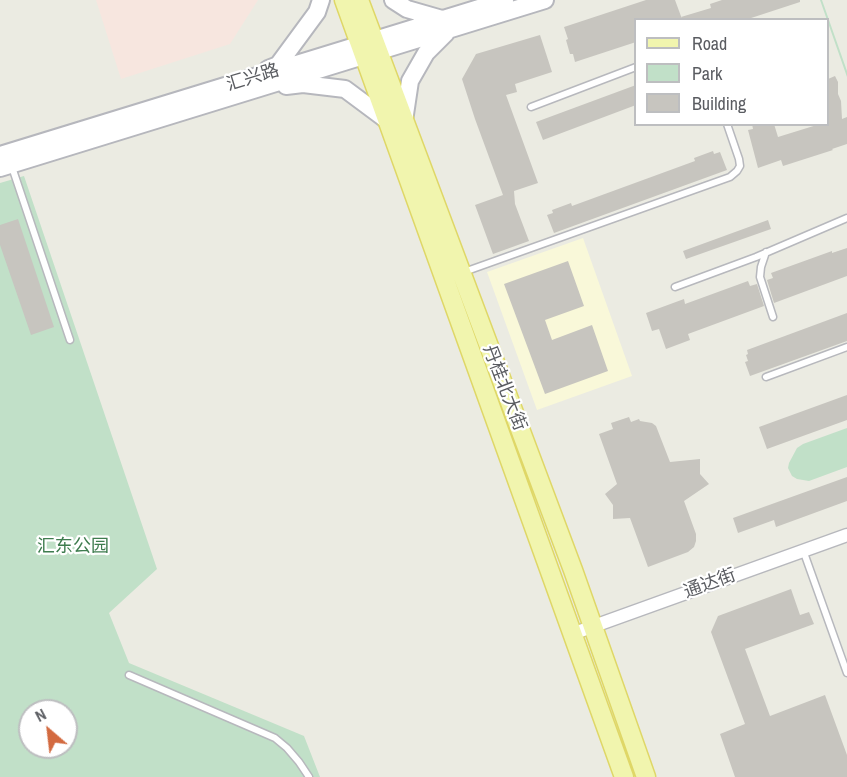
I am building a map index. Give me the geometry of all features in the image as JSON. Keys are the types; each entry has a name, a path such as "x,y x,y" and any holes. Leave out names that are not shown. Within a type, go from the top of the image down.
{"main road":[{"path":"252,84 278,65 317,12 321,0"},
{"name":"丹桂北大街","path":"344,0 369,48 396,121 572,634 624,777"},
{"name":"丹桂北大街","path":"359,0 369,48"},
{"path":"393,0 407,9 446,24 545,0"},
{"path":"252,84 303,84 345,89 396,121 410,81 446,24 505,0"},
{"name":"汇兴路","path":"5,160 446,24"},
{"name":"丹桂北大街","path":"396,121 461,273 646,777"}],"street":[{"name":"通达街","path":"572,634 847,534"}],"lane":[{"path":"531,107 634,69"},
{"path":"461,273 730,177 740,166 728,126"},
{"path":"5,160 70,340"},
{"path":"675,287 847,218"},
{"path":"766,252 760,267 760,277 773,317"},
{"path":"766,377 847,347"},
{"path":"802,550 847,674"},
{"path":"129,675 275,738 293,755 309,777"}],"shaded area":[{"path":"96,0 258,0 230,44 121,79"},
{"path":"583,238 632,376 537,410 487,272"}],"green space":[{"path":"820,0 822,0 828,18 826,18"},
{"path":"829,20 847,71 847,77 829,26"},
{"name":"汇东公园","path":"24,176 157,569 109,613 129,663 304,736 320,777 0,777 0,183"},
{"path":"847,428 847,467 809,481 792,476 788,468 797,448"}],"building":[{"path":"646,0 675,0 681,17 711,8 710,4 722,0 800,0 800,2 751,18 634,18 634,43 575,62 573,54 570,54 564,27"},
{"path":"540,35 552,72 515,84 517,92 506,95 538,183 514,191 515,204 529,241 493,254 475,205 503,195 462,79 476,54"},
{"path":"835,76 838,82 842,119 847,117 847,144 783,166 781,160 758,168 748,130 753,129 752,126 775,126 778,137 814,126 829,126 829,79"},
{"path":"634,86 634,106 543,140 536,122"},
{"path":"713,151 714,154 720,152 727,170 554,233 547,215 553,213 552,210 571,203 572,206 695,161 694,158"},
{"path":"18,219 54,327 31,335 0,245 0,225"},
{"path":"768,220 771,229 686,259 683,251"},
{"path":"847,248 847,276 774,303 767,280 773,278 771,273 832,251 832,253"},
{"path":"568,261 584,306 545,320 552,340 592,325 608,371 545,394 504,284"},
{"path":"748,281 750,286 757,284 764,306 688,334 690,340 666,349 659,329 652,331 646,313 684,299 685,304"},
{"path":"847,313 847,341 750,376 745,362 748,361 747,350"},
{"path":"847,395 847,420 767,449 759,427"},
{"path":"629,417 631,422 639,419 656,426 670,462 700,459 700,474 709,484 684,501 696,534 694,547 688,552 648,567 630,518 613,519 613,505 605,494 617,484 599,434 613,429 611,423"},
{"path":"847,477 847,501 776,527 774,520 738,533 733,518"},
{"path":"791,589 800,615 809,612 814,624 745,649 770,716 825,695 847,755 847,777 735,777 720,734 745,724 711,632 718,616"}]}
